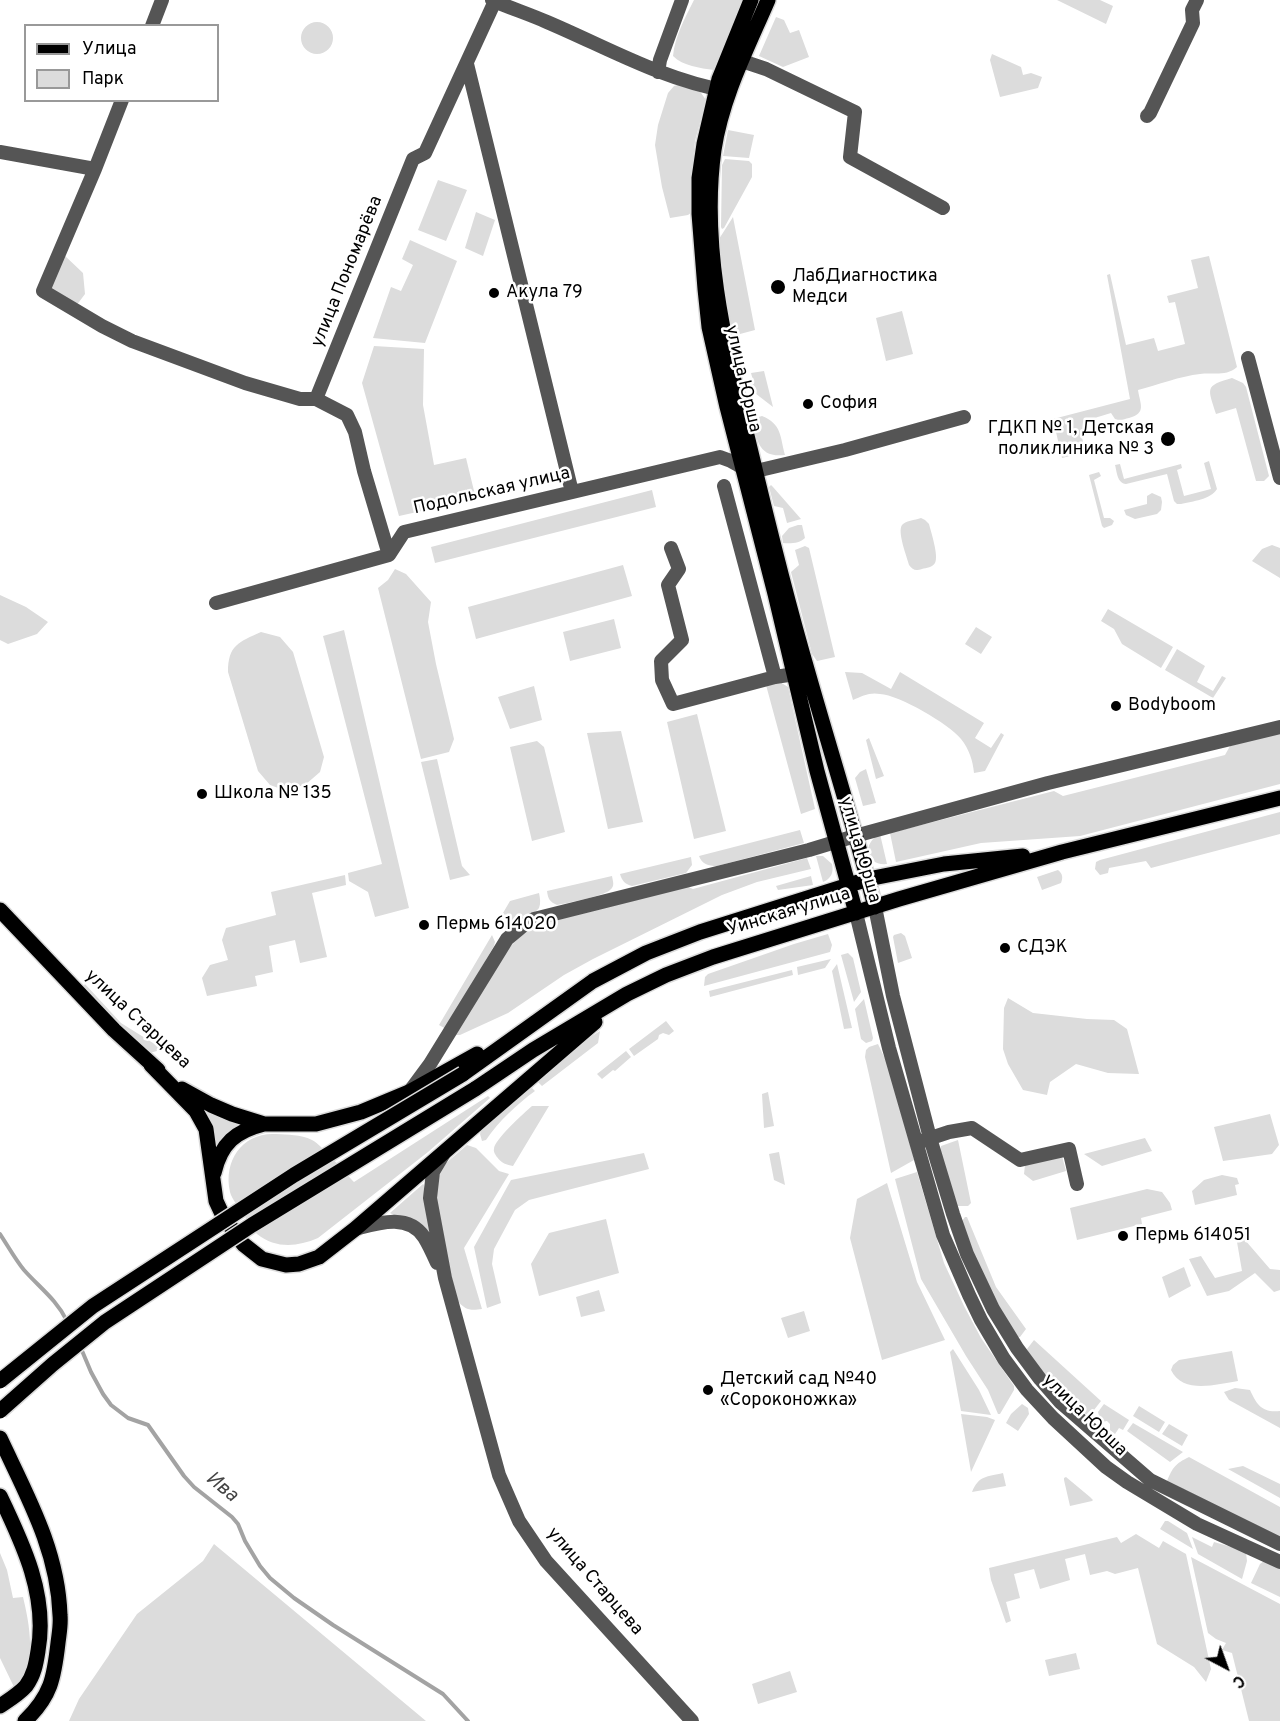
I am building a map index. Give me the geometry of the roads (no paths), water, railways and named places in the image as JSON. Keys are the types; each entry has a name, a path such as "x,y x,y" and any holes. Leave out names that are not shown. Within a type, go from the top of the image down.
{"main road":[{"name":"улица Юрша","path":"751,0 735,59 723,90 714,149 710,215 718,298 749,469 802,674 836,842 856,913"},
{"name":"улица Юрша","path":"735,59 768,0"},
{"name":"улица Юрша","path":"802,674 855,836 875,907"},
{"name":"Уинская улица","path":"0,1411 105,1322 252,1225 475,1089 533,1050 627,994 666,975 713,957 1062,852 1280,798"},
{"name":"Уинская улица","path":"0,1381 93,1306 294,1175 463,1074 593,981 646,953 700,933 868,879 944,864 1062,852"},
{"name":"улица Старцева","path":"0,910 114,1030 151,1065 184,1091 232,1114 264,1124 316,1124 361,1112 409,1092 533,1023"},
{"path":"151,1065 196,1111 206,1129 216,1201 223,1216 243,1244 262,1259 299,1264 319,1257 355,1229 627,994"},
{"path":"213,1179 220,1156 228,1143 238,1133 264,1124"},
{"path":"0,1438 50,1548 55,1569 60,1617 55,1668 47,1694 25,1721"},
{"path":"0,1496 28,1558 38,1598 40,1618 34,1672 25,1687 0,1706"}],"street":[{"path":"153,24 162,0"},
{"path":"658,72 660,60 682,0"},
{"path":"1147,117 1192,23 1192,10 1197,0"},
{"path":"493,1 546,21 658,72 723,90"},
{"name":"улица Пономарёва","path":"316,399 413,159 425,153 467,64 493,1"},
{"path":"735,59 773,72 855,112 850,157 943,208"},
{"path":"467,64 572,492"},
{"path":"121,102 43,291 132,341 245,383 300,399 316,399 347,415 355,432 389,555 216,603"},
{"path":"0,152 95,168"},
{"path":"1248,358 1280,478"},
{"path":"749,469 855,447 964,417"},
{"name":"Подольская улица","path":"389,555 404,532 720,457 749,469"},
{"path":"724,486 775,677"},
{"path":"671,548 680,569 668,585 682,640 661,662 662,680 673,704 775,677 802,674"},
{"path":"409,1092 430,1064 507,939 525,924 545,915 809,850 1048,783 1280,727"},
{"name":"улица Юрша","path":"875,907 944,1235 969,1295 993,1342 1027,1390 1053,1418 1106,1467 1197,1524 1280,1562"},
{"name":"улица Юрша","path":"856,913 865,941 889,1048 967,1254 993,1309 1017,1348 1060,1402 1150,1480 1280,1544"},
{"path":"924,1141 972,1128 1020,1160 1069,1149 1077,1184"},
{"path":"444,1152 433,1172 430,1198 445,1278"},
{"path":"355,1229 390,1220 415,1228 423,1236 445,1278"},
{"name":"улица Старцева","path":"445,1278 500,1475 519,1521 546,1562 692,1721"}],"waterway":[{"name":"Ива","path":"0,1234 21,1266 53,1300 67,1321"},
{"name":"Ива","path":"80,1346 91,1372 111,1405 128,1418 148,1425 184,1476 238,1524 245,1541 270,1578 333,1625 443,1694 468,1721"}],"place":[{"name":"ЛабДиагностика Медси","path":"778,287"},
{"name":"Акула 79","path":"494,293"},
{"name":"София","path":"808,404"},
{"name":"ГДКП № 1, Детская поликлиника № 3","path":"1168,439"},
{"name":"Bodyboom","path":"1116,706"},
{"name":"Школа № 135","path":"202,794"},
{"name":"Пермь 614020","path":"424,925"},
{"name":"СДЭК","path":"1005,948"},
{"name":"Пермь 614051","path":"1123,1236"},
{"name":"Детский сад №40 «Сороконожка»","path":"708,1390"}]}
